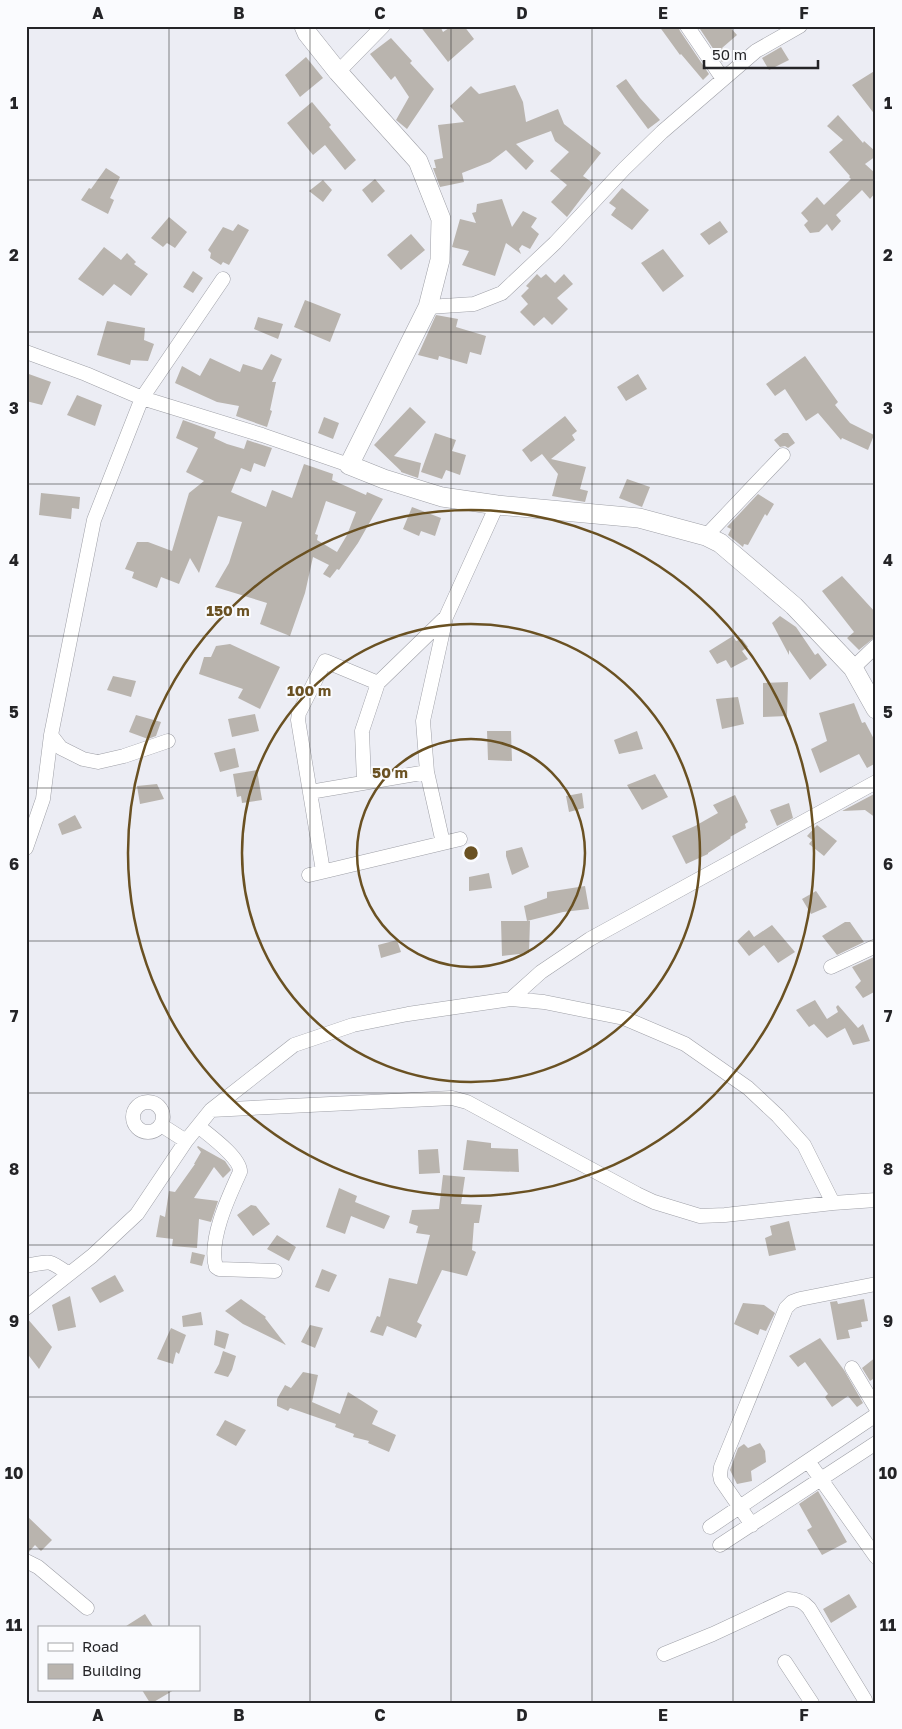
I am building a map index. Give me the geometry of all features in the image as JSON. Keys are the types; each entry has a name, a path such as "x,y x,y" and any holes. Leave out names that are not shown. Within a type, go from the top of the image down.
{"street":[{"path":"304,26 307,33 338,72 418,161 441,219 440,260 428,307 349,465"},
{"path":"338,72 383,26"},
{"path":"687,26 723,79"},
{"path":"428,307 474,304 502,293 555,243 624,169 662,132 756,51 800,26"},
{"path":"26,848 43,799 51,734 94,520 142,398 223,279"},
{"path":"26,352 86,374 142,398 262,435 442,498 639,518 706,536 720,543 794,606 854,668 876,709"},
{"path":"706,536 783,455"},
{"path":"443,843 427,772 422,726 446,618 497,505"},
{"path":"364,782 362,731 378,683 446,618"},
{"path":"854,668 876,646"},
{"path":"323,871 298,720 299,713 322,663 325,661 378,683"},
{"path":"51,734 61,748 83,759 98,762 124,756 168,741"},
{"path":"310,792 427,772"},
{"path":"511,999 541,972 590,939 876,782"},
{"path":"309,875 460,839"},
{"path":"831,967 876,946"},
{"path":"26,1308 92,1256 137,1214 186,1141 211,1110 294,1045 353,1025 408,1014 511,999 544,1002 624,1018 685,1044 748,1088 778,1116 804,1145 833,1203"},
{"path":"211,1110 452,1098 467,1102 637,1194 654,1202 700,1216 726,1216 833,1203 876,1200"},
{"path":"161,1125 186,1141"},
{"path":"198,1126 234,1158 241,1168 225,1206 216,1237 214,1262 216,1267 219,1269 275,1271"},
{"path":"26,1266 51,1262 69,1274"},
{"path":"752,1525 738,1508 721,1480 721,1467 786,1308 792,1302 800,1299 876,1284"},
{"path":"852,1368 876,1408"},
{"path":"710,1527 876,1415"},
{"path":"720,1545 876,1443"},
{"path":"808,1460 873,1548"},
{"path":"26,1560 38,1567 87,1608"},
{"path":"664,1654 713,1634 788,1599 800,1600 809,1608 866,1700"},
{"path":"785,1662 812,1703"}],"building":[{"path":"420,26 440,26 443,32 452,26 464,26 474,39 448,62"},
{"path":"659,26 678,26 709,74 703,80 680,55"},
{"path":"698,26 729,26 737,35 722,48 729,55 722,62"},
{"path":"391,38 412,61 410,63 434,89 407,129 396,120 409,97 395,76 391,80 370,54"},
{"path":"781,47 789,60 769,70 762,58"},
{"path":"306,57 323,78 300,97 285,75"},
{"path":"876,70 876,116 852,85"},
{"path":"626,79 660,120 648,129 616,86"},
{"path":"515,85 523,102 526,122 558,109 564,124 601,153 583,176 593,183 567,217 551,202 567,185 550,171 569,152 555,141 551,131 516,144 534,161 526,170 506,150 490,162 462,173 464,182 440,187 433,168 436,168 434,160 443,158 438,125 464,122 450,106 471,86 479,94"},
{"path":"312,102 331,125 329,127 356,160 345,170 325,145 313,155 287,123"},
{"path":"838,115 863,143 864,141 876,152 876,156 865,164 876,174 876,192 870,199 862,190 836,215 841,221 832,231 827,224 819,232 810,233 804,225 808,221 801,213 817,197 824,205 851,179 829,152 843,140 827,126"},
{"path":"106,168 120,177 110,198 114,200 108,214 81,200"},
{"path":"375,179 385,191 372,203 362,190"},
{"path":"323,180 332,190 323,202 309,191"},
{"path":"622,188 649,210 632,230 611,215 616,208 609,203"},
{"path":"502,199 512,227 523,211 537,218 531,227 539,234 530,249 522,245 519,249 521,254 506,243 495,276 462,265 469,251 452,247 460,219 476,223 472,213 476,212 477,204"},
{"path":"169,217 187,232 175,248 167,243 163,247 151,238"},
{"path":"720,221 728,232 709,245 700,234"},
{"path":"238,224 249,230 229,265 223,262 221,265 210,258 211,253 208,250 223,227 233,231"},
{"path":"411,234 425,250 401,270 387,255"},
{"path":"104,247 121,260 127,253 136,262 134,264 148,274 131,296 114,284 103,296 78,279"},
{"path":"663,249 684,276 663,292 641,263"},
{"path":"193,271 203,278 193,293 183,287"},
{"path":"537,274 541,278 546,274 555,283 564,274 573,284 557,298 568,309 552,325 544,317 534,326 520,312 528,304 521,296 529,288 526,286"},
{"path":"305,300 341,314 330,342 294,327"},
{"path":"436,315 458,319 456,327 486,336 481,355 470,352 467,364 439,356 438,360 418,355"},
{"path":"258,317 283,324 278,339 254,329"},
{"path":"107,321 145,328 144,340 154,344 148,361 131,360 130,365 97,355"},
{"path":"271,354 282,359 272,382 276,382 270,410 272,411 267,427 236,416 239,406 217,402 175,383 182,366 200,376 210,358 240,372 243,364 262,370"},
{"path":"805,356 838,402 835,405 850,423 874,435 868,450 842,438 841,440 818,413 806,421 785,389 775,396 766,384"},
{"path":"26,373 51,382 42,405 26,401"},
{"path":"638,374 647,389 626,401 617,387"},
{"path":"77,395 102,405 95,426 67,415"},
{"path":"410,407 426,422 394,456 421,463 418,478 401,472 374,445"},
{"path":"565,416 577,431 572,435 575,440 551,459 586,467 580,489 588,491 585,502 552,496 558,474 542,454 531,462 522,450"},
{"path":"324,417 339,423 333,439 318,433"},
{"path":"183,420 216,432 214,438 227,444 244,449 247,440 272,448 265,467 254,463 251,472 241,468 231,492 266,507 272,490 292,498 304,464 333,474 332,480 366,495 367,492 383,499 358,543 339,570 337,569 330,578 323,574 329,565 313,557 305,593 290,636 260,624 267,603 215,587 229,563 242,522 218,516 199,573 190,558 179,584 161,577 157,588 132,578 134,572 125,569 137,542 148,542 172,551 189,493 204,481 186,472 198,448 176,438","holes":["326,501 356,512 347,535 337,552 317,540 318,535 315,534"]},
{"path":"435,433 456,440 452,451 466,455 460,475 446,470 442,479 421,472"},
{"path":"783,433 788,433 795,443 788,448 785,446 780,447 774,440"},
{"path":"627,479 650,487 642,507 619,498"},
{"path":"41,493 80,497 79,509 72,508 71,519 39,515"},
{"path":"758,494 774,504 767,516 765,514 748,545 744,544 743,547 728,535 731,529 727,527"},
{"path":"412,507 441,518 435,536 421,531 419,536 403,529"},
{"path":"842,576 876,613 876,636 859,650 847,638 854,632 822,591"},
{"path":"780,616 796,627 815,655 818,653 827,665 810,680 789,650 789,655 772,623"},
{"path":"733,636 736,641 742,639 748,647 742,651 748,659 731,668 726,660 717,664 709,651"},
{"path":"230,644 280,667 260,709 238,698 243,689 199,674 204,657 211,657 216,646"},
{"path":"113,676 136,681 131,697 107,690"},
{"path":"788,682 787,716 763,717 763,683"},
{"path":"738,697 744,724 722,729 716,699"},
{"path":"854,703 862,723 865,722 876,743 876,763 867,768 859,754 820,773 811,749 827,741 819,713"},
{"path":"255,714 259,731 232,737 228,719"},
{"path":"136,715 161,722 156,736 148,739 129,732"},
{"path":"487,731 511,731 512,761 488,760"},
{"path":"637,731 643,749 619,754 614,740"},
{"path":"235,748 239,767 220,772 214,753"},
{"path":"257,770 262,800 242,803 241,796 237,797 233,774"},
{"path":"655,774 668,797 642,810 627,785"},
{"path":"157,784 164,799 140,804 137,786"},
{"path":"582,793 584,808 569,812 566,796"},
{"path":"876,793 876,818 865,810 842,811"},
{"path":"735,795 748,822 745,824 746,828 730,837 708,854 686,864 672,836 718,813 713,805"},
{"path":"789,803 793,818 777,826 770,810"},
{"path":"75,815 82,828 62,835 58,824"},
{"path":"817,825 837,841 824,856 809,844 812,840 807,836"},
{"path":"522,847 529,867 512,875 506,851"},
{"path":"489,873 492,888 469,891 469,877"},
{"path":"585,886 589,909 563,912 527,921 524,906 547,898 547,892"},
{"path":"816,891 827,907 811,914 802,899"},
{"path":"501,921 530,921 529,953 502,956"},
{"path":"845,922 850,922 864,942 837,955 822,936"},
{"path":"772,925 795,952 778,963 764,945 749,956 737,941 749,930 754,937"},
{"path":"397,940 401,952 381,958 378,945"},
{"path":"874,957 876,959 876,991 863,998 855,987 861,981 852,967"},
{"path":"815,1000 827,1019 838,1012 836,1007 838,1005 858,1028 863,1024 870,1041 853,1045 845,1028 827,1038 814,1024 809,1027 796,1010"},
{"path":"467,1140 491,1143 491,1148 518,1149 519,1172 463,1170"},
{"path":"198,1146 225,1161 231,1170 223,1178 214,1167 194,1198 218,1201 211,1222 199,1219 197,1248 172,1246 173,1239 156,1237 160,1215 165,1217 169,1191 175,1192 195,1164 201,1152"},
{"path":"438,1149 440,1173 419,1174 418,1150"},
{"path":"443,1175 465,1177 461,1204 482,1205 479,1223 474,1223 472,1250 476,1252 467,1276 442,1270 417,1322 422,1325 416,1338 387,1326 383,1336 370,1332 377,1316 380,1317 389,1278 417,1284 430,1235 416,1233 418,1226 409,1223 412,1210 439,1209"},
{"path":"339,1188 357,1196 355,1202 390,1216 384,1229 351,1216 345,1234 326,1227"},
{"path":"251,1205 256,1206 270,1224 253,1236 237,1215"},
{"path":"789,1221 796,1250 769,1256 765,1238 772,1235 770,1226"},
{"path":"277,1235 296,1247 289,1261 267,1249"},
{"path":"192,1252 205,1255 202,1266 190,1263"},
{"path":"322,1269 337,1275 329,1292 315,1287"},
{"path":"115,1275 124,1291 100,1303 91,1288"},
{"path":"70,1296 76,1327 58,1331 52,1305"},
{"path":"241,1299 266,1317 286,1345 243,1324 225,1311"},
{"path":"864,1299 868,1321 861,1322 862,1327 848,1330 850,1338 837,1340 830,1302 837,1301 838,1304"},
{"path":"743,1303 764,1305 775,1313 766,1331 760,1329 758,1335 734,1324"},
{"path":"201,1312 203,1325 183,1327 182,1316"},
{"path":"26,1317 52,1347 39,1369 26,1352"},
{"path":"310,1325 323,1328 315,1348 301,1342"},
{"path":"171,1328 186,1335 179,1354 176,1352 173,1364 157,1359"},
{"path":"216,1330 229,1334 225,1349 214,1345"},
{"path":"820,1338 844,1370 863,1403 857,1407 848,1396 832,1407 825,1397 828,1394 805,1362 798,1367 789,1356"},
{"path":"223,1351 236,1356 228,1377 214,1373"},
{"path":"876,1357 876,1377 870,1381 862,1368"},
{"path":"303,1372 318,1375 312,1402 340,1414 348,1392 378,1411 372,1424 396,1435 389,1452 368,1443 369,1441 353,1437 354,1434 335,1427 336,1424 290,1408 288,1411 277,1406 277,1399 285,1385 291,1388"},
{"path":"225,1420 246,1430 236,1446 216,1435"},
{"path":"760,1443 765,1451 766,1462 751,1471 752,1481 737,1484 730,1470 738,1448 744,1444 748,1448"},
{"path":"818,1491 847,1542 822,1555 807,1530 812,1527 799,1504"},
{"path":"26,1515 52,1540 41,1551 35,1545 28,1553 26,1552"},
{"path":"849,1594 857,1607 831,1623 823,1609"},
{"path":"145,1614 153,1626 126,1626"},
{"path":"143,1692 171,1692 152,1703 150,1703"}]}
